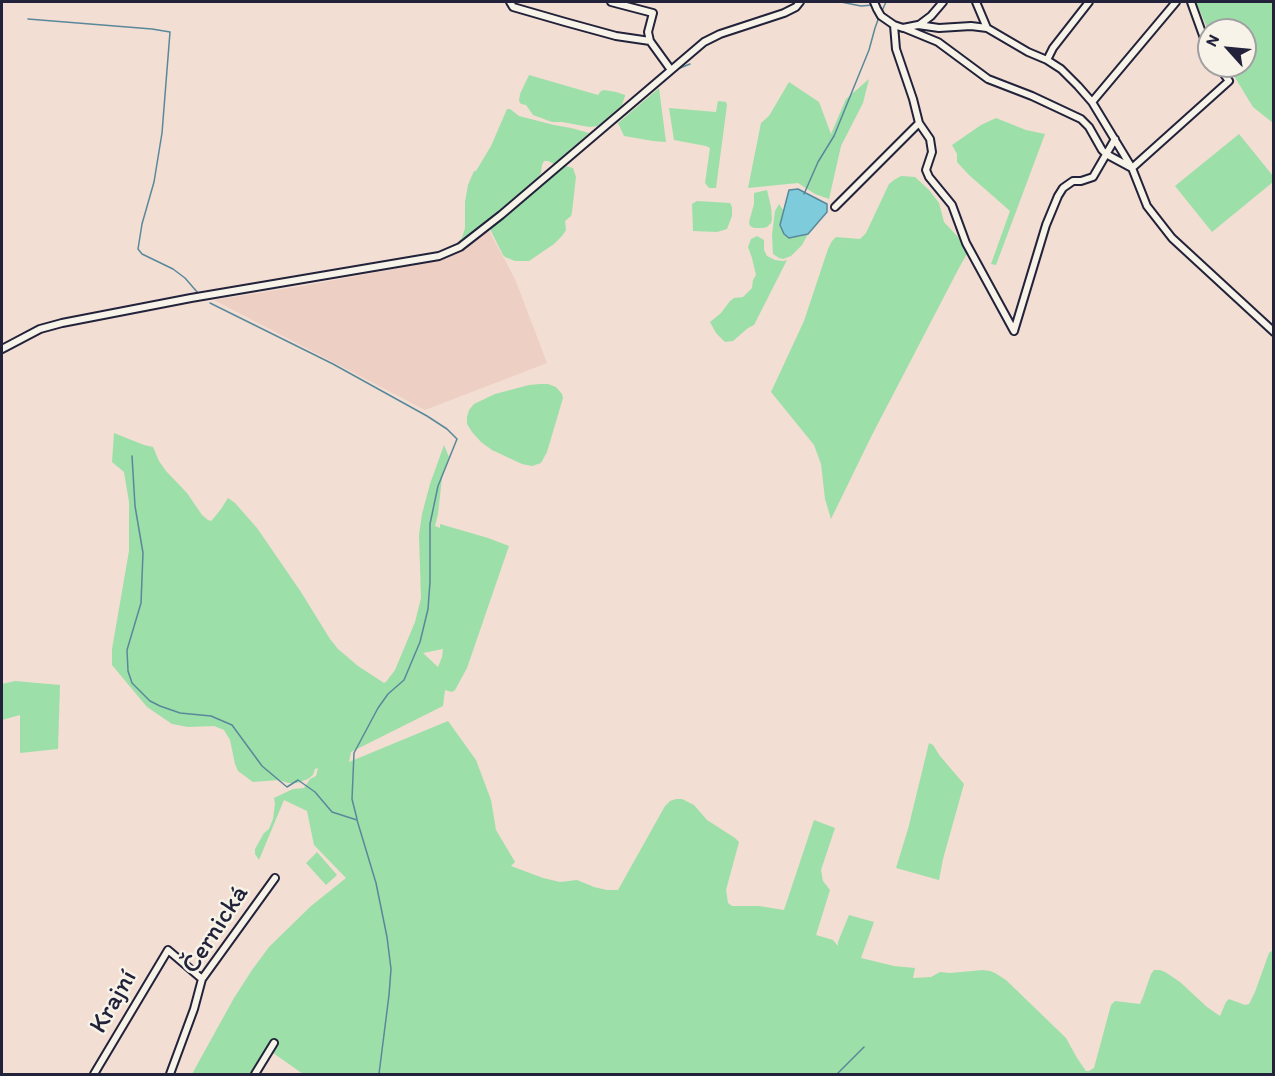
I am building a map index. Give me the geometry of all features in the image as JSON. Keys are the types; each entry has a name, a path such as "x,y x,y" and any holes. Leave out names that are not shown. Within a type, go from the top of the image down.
{"street":[{"path":"510,2 513,7 565,22 616,36 650,42"},
{"path":"611,2 653,13 648,32 650,42 671,70"},
{"path":"2,349 40,329 62,323 191,298 439,256 460,247 501,215 704,42 720,34 784,13 800,2"},
{"path":"874,2 881,16 894,25 938,42 988,79 1081,119 1089,127 1106,154 1132,168"},
{"path":"918,25 943,2"},
{"path":"976,2 987,28"},
{"path":"1047,60 1053,48 1089,2"},
{"path":"1092,102 1176,2"},
{"path":"1191,2 1197,19"},
{"path":"894,25 896,49 913,99 918,123 930,139 932,152 926,170 952,205 966,243 1014,332 1046,225 1058,196 1063,188 1073,181 1093,177 1115,140"},
{"path":"903,28 918,25 939,28 971,26 987,28 1061,69 1092,102 1132,168 1147,207 1172,238 1274,332"},
{"path":"1132,168 1229,81 1227,78"},
{"path":"835,207 918,123"},
{"name":"Černická","path":"170,1074 194,1009 202,979 275,878"},
{"name":"Krajní","path":"94,1074 168,950 202,979"},
{"path":"255,1074 274,1043"}],"shaded area":[{"path":"488,229 515,279 547,363 425,410 214,300 303,286 442,258 467,246"}],"green space":[{"path":"1196,2 1273,2 1273,123 1253,107 1235,78 1257,78 1257,18 1203,18"},
{"path":"529,75 598,95 604,90 625,96 622,105 598,126 552,122 533,115 526,105 519,101"},
{"path":"869,79 863,103 841,146 829,199 815,194 798,183 748,188 761,123 769,116 789,82 819,102 831,134 846,99"},
{"path":"659,88 666,142 624,136 618,123"},
{"path":"718,101 726,102 727,105 716,188 709,188 705,183 710,148 674,140 669,108 716,112"},
{"path":"507,109 519,116 589,133 554,164 544,161 538,177 466,239 458,242 465,228 465,202 468,185 474,171 491,146"},
{"path":"996,118 1026,130 1045,134 996,265 991,264 1010,211 957,162 957,154 952,145 981,125"},
{"path":"1239,134 1273,176 1273,182 1212,232 1175,186"},
{"path":"565,166 573,168 576,177 571,216 565,221 566,230 554,244 529,261 515,261 505,257 490,229"},
{"path":"901,176 915,177 929,190 939,203 944,222 958,237 967,254 872,435 831,519 825,499 821,464 814,445 771,392 804,321 832,241 836,237 860,239 866,233 889,184"},
{"path":"767,190 771,207 771,223 767,227 754,228 749,222 754,204 754,193"},
{"path":"697,201 730,203 732,216 727,229 717,232 693,231 692,204"},
{"path":"779,204 783,210 780,225 784,234 798,237 808,234 802,245 791,256 783,259 773,254 772,235 775,211"},
{"path":"757,236 764,240 764,250 767,256 775,260 787,260 754,325 733,341 725,342 710,322 730,301 743,297 752,288 756,275 748,247 751,239"},
{"path":"548,384 556,387 563,398 547,452 541,463 532,466 522,464 492,450 481,442 467,424 469,410 474,404 495,394 529,385"},
{"path":"114,433 153,447 166,471 208,520 213,519 228,498 235,503 257,528 338,649 384,683 395,670 415,622 421,598 419,535 422,514 444,445 449,457 442,478 435,526 440,528 440,524 509,546 467,668 455,690 452,692 445,690 443,706 351,752 349,762 448,721 476,760 491,800 496,830 515,862 511,866 560,882 577,880 594,887 618,890 665,806 670,801 682,799 694,805 707,820 739,842 726,890 728,903 732,906 759,906 784,910 814,820 835,828 821,870 823,881 830,890 816,935 833,940 838,946 849,915 874,922 861,958 894,966 915,968 913,978 931,977 940,972 983,970 995,973 1006,980 1066,1038 1086,1071 1094,1068 1111,1005 1115,1001 1140,1004 1154,970 1165,972 1180,982 1220,1016 1229,999 1245,1005 1249,1004 1269,953 1273,950 1273,1074 303,1074 269,1050 253,1074 192,1074 234,998 269,947 311,906 346,878 314,845 307,811 284,800 259,860 255,854 255,849 273,819 274,798 293,789 304,788 310,779 316,776 318,768 308,779 297,783 279,780 253,782 238,771 230,740 224,730 214,726 188,727 172,724 147,707 112,665 112,649 129,551 129,502 124,472 112,462","holes":["443,649 438,667 423,653"]},
{"path":"15,681 60,685 58,749 20,753 20,715 2,720 2,684"},
{"path":"929,743 964,784 939,880 896,868"},
{"path":"317,852 337,875 326,885 306,863"}],"water":[{"path":"798,189 827,204 827,212 808,234 789,238 784,234 780,225 789,190"}],"waterway":[{"path":"841,2 861,6 873,5"},
{"path":"881,13 886,2"},
{"path":"804,194 818,162 834,136 869,50 879,17"},
{"path":"28,19 170,32 162,133 154,182 142,224 138,249 142,254 173,269 185,278 198,293"},
{"path":"680,68 690,64"},
{"path":"617,120 659,84"},
{"path":"210,303 333,364 427,416 447,429 457,439 438,486 430,524 428,609 420,642 404,680 388,694 378,708 354,753 352,799 357,819"},
{"path":"132,456 135,506 143,553 141,603 127,650 128,671 132,683 150,701 160,706 180,713 211,716 232,725 262,766 287,787 298,780 315,792 332,812 357,820 376,883 391,969 379,1074"},
{"path":"837,1074 864,1047"}]}
